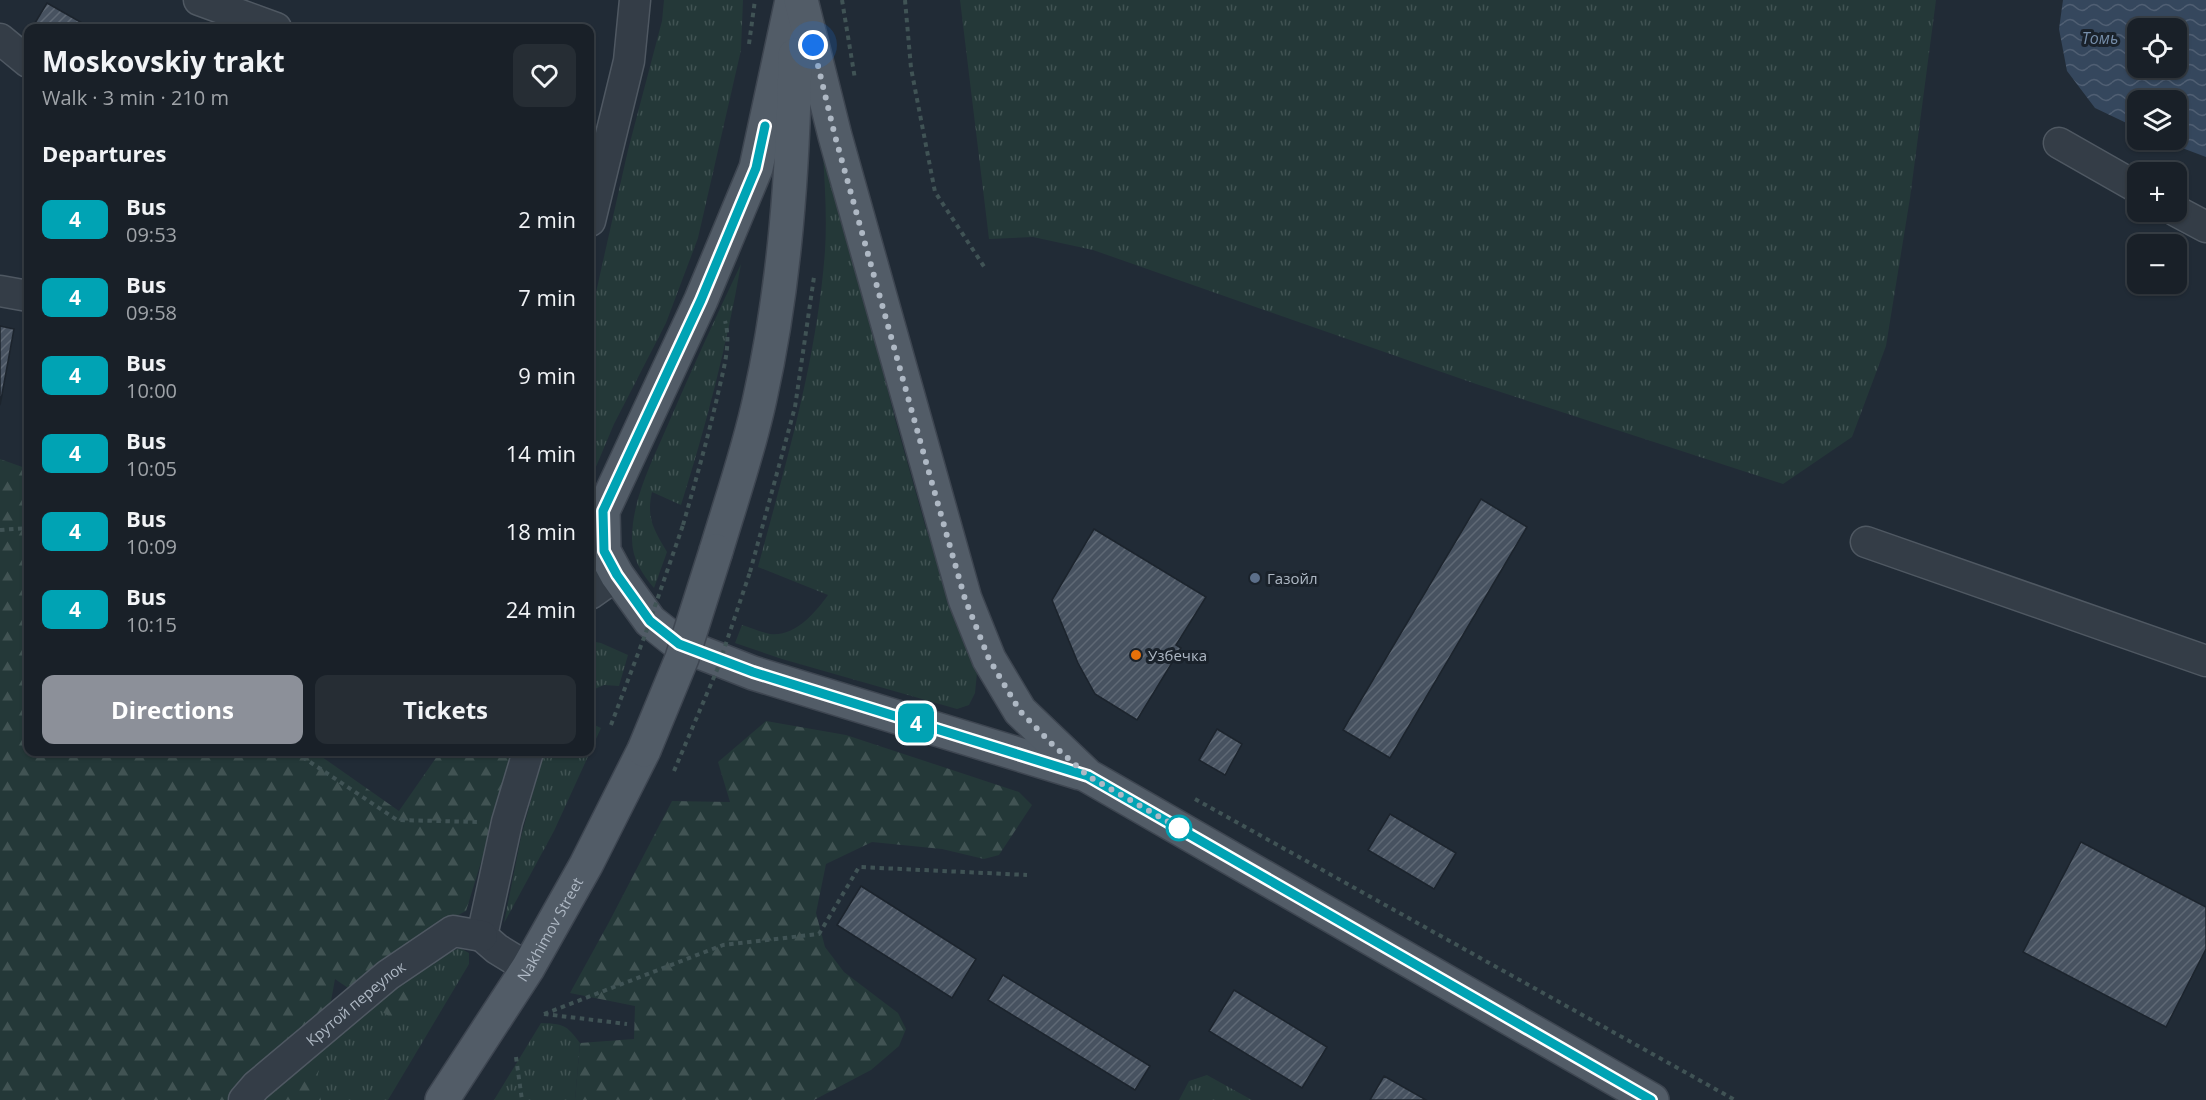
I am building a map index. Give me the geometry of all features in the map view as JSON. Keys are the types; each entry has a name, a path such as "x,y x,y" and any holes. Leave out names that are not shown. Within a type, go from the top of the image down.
{"main road":[{"name":"Nakhimov Street","path":"442,1100 528,968 586,865 644,750 682,657 716,551 760,400 779,298 794,129 794,0"},
{"path":"794,0 756,168 701,300 603,511 604,551 617,575 650,621 679,644 753,672 1088,776"},
{"path":"801,0 835,136 965,599 989,659 1020,711 1088,776 1652,1100"}],"street":[{"path":"199,0 265,24"},
{"path":"594,188 601,129 629,62 635,0"},
{"path":"0,39 24,59"},
{"path":"2059,143 2127,182"},
{"path":"2187,217 2206,227"},
{"path":"0,291 24,295"},
{"path":"1866,542 2206,661"},
{"path":"594,591 617,575"},
{"path":"482,936 507,822 527,756"},
{"name":"Крутой переулок","path":"244,1100 256,1086 388,975 453,931 482,936 496,949 528,968"}],"path":[{"path":"842,0 855,81"},
{"path":"905,0 911,68 935,192 985,268"},
{"path":"612,725 683,525"},
{"path":"0,530 24,528"},
{"path":"674,771 717,670 750,572"},
{"path":"301,756 397,820 507,822"},
{"path":"1191,797 1735,1100"},
{"path":"627,1024 544,1014 723,945 819,933 859,867 1027,875"},
{"path":"516,1057 522,1100"}],"green space":[{"path":"664,0 743,0 741,50 698,238 666,323 614,424 594,472 594,301 628,150 662,21"},
{"path":"960,0 1936,0 1910,198 1886,346 1852,437 1783,484 1476,384 1093,250 1033,237 989,239"},
{"path":"823,155 848,234 895,419 925,525 959,630 977,673 975,693 969,705 957,709 782,659 735,643 742,625 770,634 788,632 796,628 811,616 828,595 758,567 799,410 815,331 826,239"},
{"path":"741,264 715,385 681,505 652,492 650,509 652,524 667,552 654,588 638,566 632,546 633,524 639,494 686,382"},
{"path":"0,459 24,468 24,756 321,756 399,811 437,756 514,756 466,911 435,927 400,1024 335,979 316,1084 321,1100 0,1100"},
{"path":"594,642 628,655 619,686 604,685 594,689"},
{"path":"766,721 846,735 1019,792 1032,805 999,855 984,859 942,849 872,842 826,864 816,913 825,947 844,972 898,1013 906,1029 899,1046 871,1070 814,1100 575,1100 580,1043 634,1039 635,1006 570,993 672,801 730,802 718,762"},
{"path":"594,725 601,728 594,743"},
{"path":"543,756 588,756 554,831 504,923 521,837"},
{"path":"460,948 469,953 469,964 388,1100 265,1100 369,1007 447,953"},
{"path":"541,1023 564,1026 580,1043 575,1100 494,1100"},
{"path":"1207,1075 1252,1100 1179,1100 1189,1081"}],"water":[{"name":"Томь","path":"2063,0 2206,0 2206,157 2187,150 2187,90 2127,90 2127,123 2095,108 2067,71 2059,29"}],"building":[{"path":"47,3 84,24 34,24"},
{"path":"0,326 14,329 0,405"},
{"path":"1481,499 1527,527 1390,758 1343,730"},
{"path":"1094,529 1206,597 1176,645 1181,648 1137,720 1095,694 1078,663 1052,600"},
{"path":"1217,729 1242,744 1225,775 1199,760"},
{"path":"1390,814 1456,853 1434,889 1368,850"},
{"path":"2081,842 2206,907 2206,949 2166,1027 2023,952"},
{"path":"861,886 976,959 952,998 837,925"},
{"path":"1003,975 1150,1066 1135,1090 988,1000"},
{"path":"1234,990 1327,1047 1302,1088 1209,1031"},
{"path":"1384,1076 1426,1100 1370,1100"}],"bus line":[{"name":"4","path":"765,126 756,168 701,300 603,511 604,551 617,575 650,621 679,644 753,672 1088,776 1651,1100"}],"place":[{"name":"Газойл","path":"1255,578"},
{"name":"Узбечка","path":"1136,655"}],"route":[{"path":"813,45 835,136 893,348 965,599 989,659 1020,711 1053,745 1088,776 1179,828"}]}
